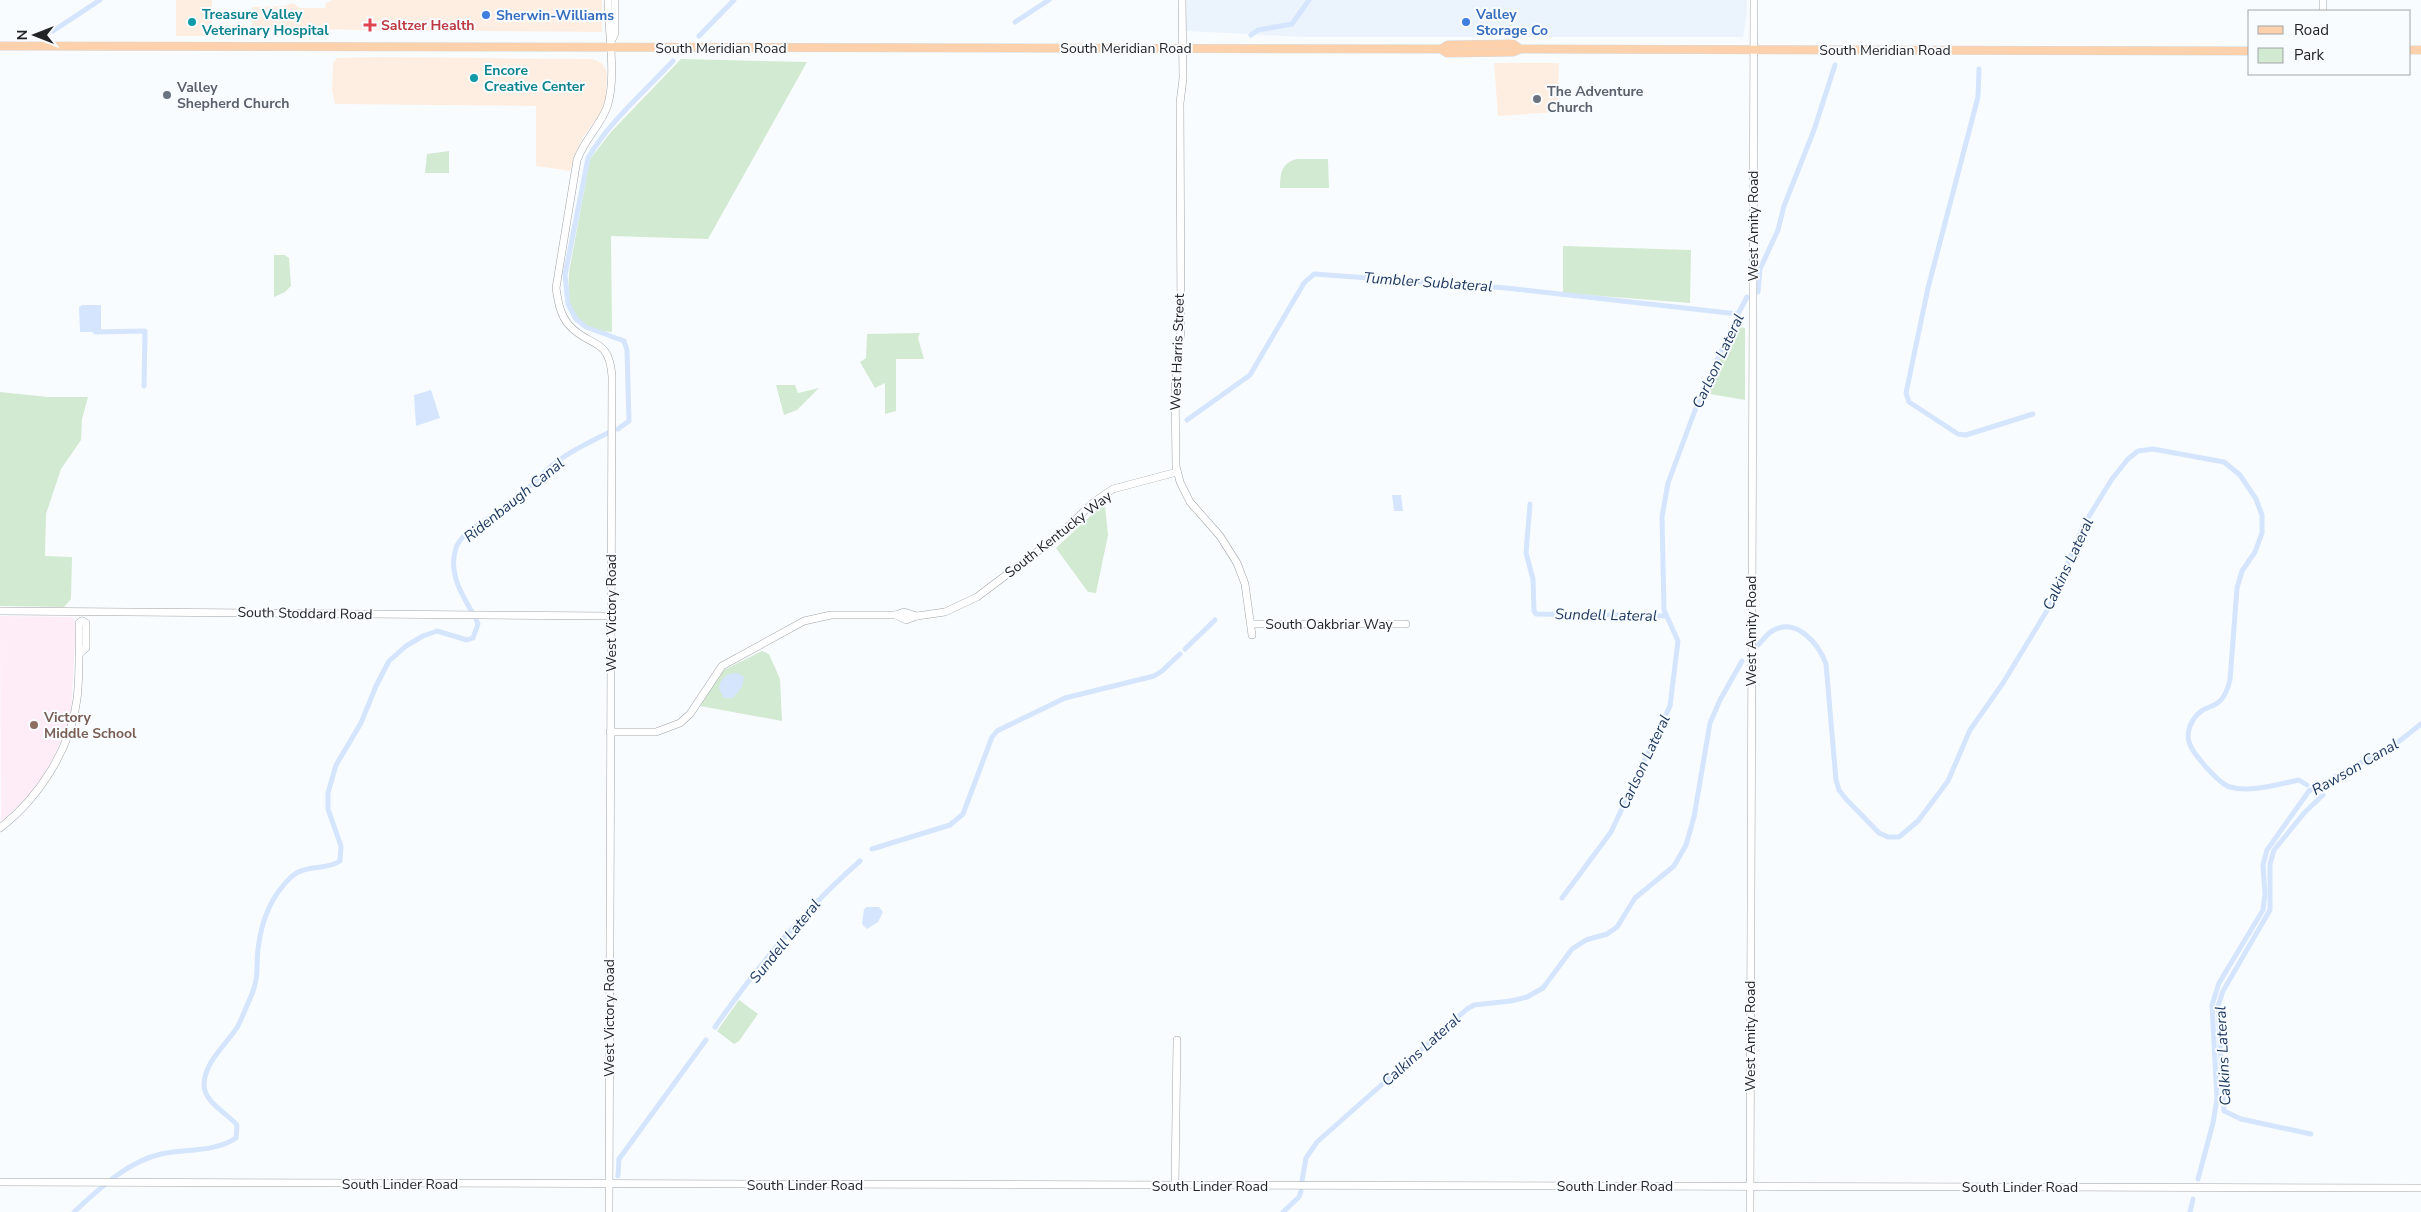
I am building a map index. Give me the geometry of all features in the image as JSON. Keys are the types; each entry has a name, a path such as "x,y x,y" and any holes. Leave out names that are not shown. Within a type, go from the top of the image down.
{"main road":[{"name":"South Meridian Road","path":"1442,50 1448,45 1513,44 1519,48 2248,51"},
{"name":"South Meridian Road","path":"0,46 611,45 1442,50 1448,53 1513,52 1519,48"}],"street":[{"path":"608,0 608,34 611,45"},
{"path":"611,45 615,33 615,0"},
{"name":"West Harris Street","path":"1182,0 1183,48 1180,103 1181,339 1175,387 1177,472 1190,502 1220,536 1237,563 1245,584 1252,635"},
{"name":"West Amity Road","path":"1750,1212 1754,0"},
{"name":"West Victory Road","path":"609,1212 611,363 603,348 576,332 568,324 560,309 556,288 577,160 584,143 602,117 610,98 611,45"},
{"name":"South Kentucky Way","path":"610,732 656,732 680,723 690,714 722,666 804,621 831,615 896,615 904,612 917,616 945,612 977,597 1058,536 1094,502 1113,490 1177,472"},
{"name":"South Stoddard Road","path":"0,611 611,616"},
{"path":"0,828 30,799 51,770 62,748 76,707 80,653 79,623 82,621 82,612"},
{"name":"South Oakbriar Way","path":"1252,624 1406,624"},
{"path":"1175,1185 1177,1040"},
{"name":"South Linder Road","path":"0,1182 2421,1188"}],"shaded area":[{"path":"176,0 212,0 212,36 176,36"},
{"path":"332,0 602,0 602,32 252,29 252,7 285,6 293,3 300,8 325,8 326,3"},
{"name":"Valley Storage Co","path":"1186,0 1747,0 1747,13 1743,37 1304,37 1186,31"},
{"path":"337,58 593,59 603,64 607,73 606,96 601,113 583,137 570,171 536,166 536,106 335,104 332,90 333,63"},
{"path":"1494,63 1559,63 1558,112 1498,116"},
{"name":"Victory Middle School","path":"0,616 72,617 76,622 71,712 65,731 40,781 1,822"}],"green space":[{"path":"681,59 807,62 708,239 611,236 612,332 591,330 579,320 568,300 569,272 590,159 611,132"},
{"path":"449,151 449,173 425,173 427,154"},
{"path":"1297,159 1328,159 1329,188 1280,188 1282,170 1288,163"},
{"path":"1563,246 1691,250 1690,303 1563,293"},
{"path":"274,255 285,255 289,258 291,286 285,292 274,297"},
{"path":"1737,326 1745,328 1745,400 1703,393"},
{"path":"920,333 918,338 924,359 896,359 896,411 885,414 885,383 875,388 860,362 866,358 867,334"},
{"path":"776,385 795,385 798,393 819,388 797,410 784,415"},
{"path":"0,392 48,397 88,397 82,419 81,440 61,469 46,514 45,556 72,557 71,599 64,607 0,606"},
{"path":"1105,506 1108,535 1096,593 1088,592 1056,548 1099,508"},
{"path":"762,651 769,654 780,679 782,721 700,706 722,671"},
{"path":"739,1000 758,1014 739,1041 734,1044 717,1031"}],"water":[{"path":"82,305 101,305 101,332 80,332 79,307"},
{"path":"431,390 440,418 416,426 414,395"},
{"path":"1392,495 1401,495 1403,511 1394,511"},
{"path":"737,673 744,677 742,687 733,698 724,698 719,689 722,679 727,675"},
{"path":"867,907 879,907 883,912 878,922 867,929 862,924 864,909"}],"waterway":[{"path":"53,31 100,0"},
{"name":"Ridenbaugh Canal","path":"699,36 734,0"},
{"path":"1015,22 1049,0"},
{"path":"1251,35 1258,30 1292,24 1309,0"},
{"name":"Ridenbaugh Canal","path":"618,429 629,421 627,350 624,341 586,327 576,319 568,304 565,275 588,158 617,119 673,61"},
{"name":"Carlson Lateral","path":"1758,292 1760,269 1778,230 1784,206 1814,130 1835,65"},
{"name":"Carlson Lateral","path":"1979,69 1978,97 1928,288 1906,393 1909,402 1958,434 1966,435 2033,414"},
{"name":"Tumbler Sublateral","path":"1187,420 1250,375 1304,283 1314,274 1506,288 1738,314"},
{"name":"Carlson Lateral","path":"1562,898 1611,832 1670,706 1678,641 1664,610 1662,517 1668,483 1697,405 1747,297"},
{"path":"95,332 145,331 144,386"},
{"name":"Ridenbaugh Canal","path":"74,1212 114,1177 137,1163 170,1152 219,1146 236,1138 237,1125 208,1097 204,1085 205,1077 212,1061 238,1026 252,994 264,920 273,901 284,884 302,870 328,866 340,861 341,846 328,809 328,793 336,765 361,723 376,686 389,661 406,646 423,636 437,631 467,640 473,638 478,624 455,577 454,558 460,541 472,529 506,508 560,459 608,433"},
{"name":"Calkins Lateral","path":"1758,645 1772,631 1781,627 1790,627 1806,635 1818,649 1826,664 1836,780 1839,790 1879,833 1888,837 1899,837 1918,821 1948,781 1970,730 2003,683 2051,604 2083,526 2112,479 2128,459 2138,451 2153,449 2224,462 2240,475 2256,499 2262,515 2262,533 2255,552 2242,571 2237,588 2230,680 2226,691 2218,703 2203,710 2193,720 2190,725 2189,742 2206,768 2225,785 2230,787 2247,789 2299,780 2307,785"},
{"name":"Sundell Lateral","path":"1530,504 1526,553 1533,579 1534,611 1536,614 1666,616"},
{"name":"Sundell Lateral","path":"1185,649 1215,620"},
{"name":"Sundell Lateral","path":"872,849 950,825 963,814 992,737 997,731 1065,698 1154,676 1180,654"},
{"name":"Calkins Lateral","path":"1302,1181 1306,1158 1317,1142 1467,1009 1474,1005 1511,1001 1527,997 1543,988 1572,949 1586,940 1607,934 1617,927 1635,898 1674,866 1686,845 1694,817 1710,723 1720,700 1742,661"},
{"name":"Rawson Canal","path":"2198,1179 2213,1123 2217,1099 2212,1005 2219,983 2263,910 2265,894 2263,865 2267,850 2309,791 2397,743 2421,724"},
{"name":"Calkins Lateral","path":"2311,1134 2241,1119 2224,1111 2218,1006 2223,991 2270,910 2270,864 2274,850 2305,812 2323,795"},
{"name":"Sundell Lateral","path":"715,1027 765,961 801,919 860,861"},
{"name":"Sundell Lateral","path":"618,1176 619,1159 706,1040"},
{"name":"Calkins Lateral","path":"1283,1212 1299,1197 1301,1191"},
{"name":"Rawson Canal","path":"2190,1212 2193,1199"}],"place":[{"name":"Sherwin-Williams","path":"486,15"},
{"name":"Treasure Valley Veterinary Hospital","path":"192,22"},
{"name":"Valley Storage Co","path":"1466,22"},
{"name":"Saltzer Health","path":"370,25"},
{"name":"Encore Creative Center","path":"474,78"},
{"name":"Valley Shepherd Church","path":"167,95"},
{"name":"The Adventure Church","path":"1537,99"},
{"name":"Victory Middle School","path":"34,725"}]}
